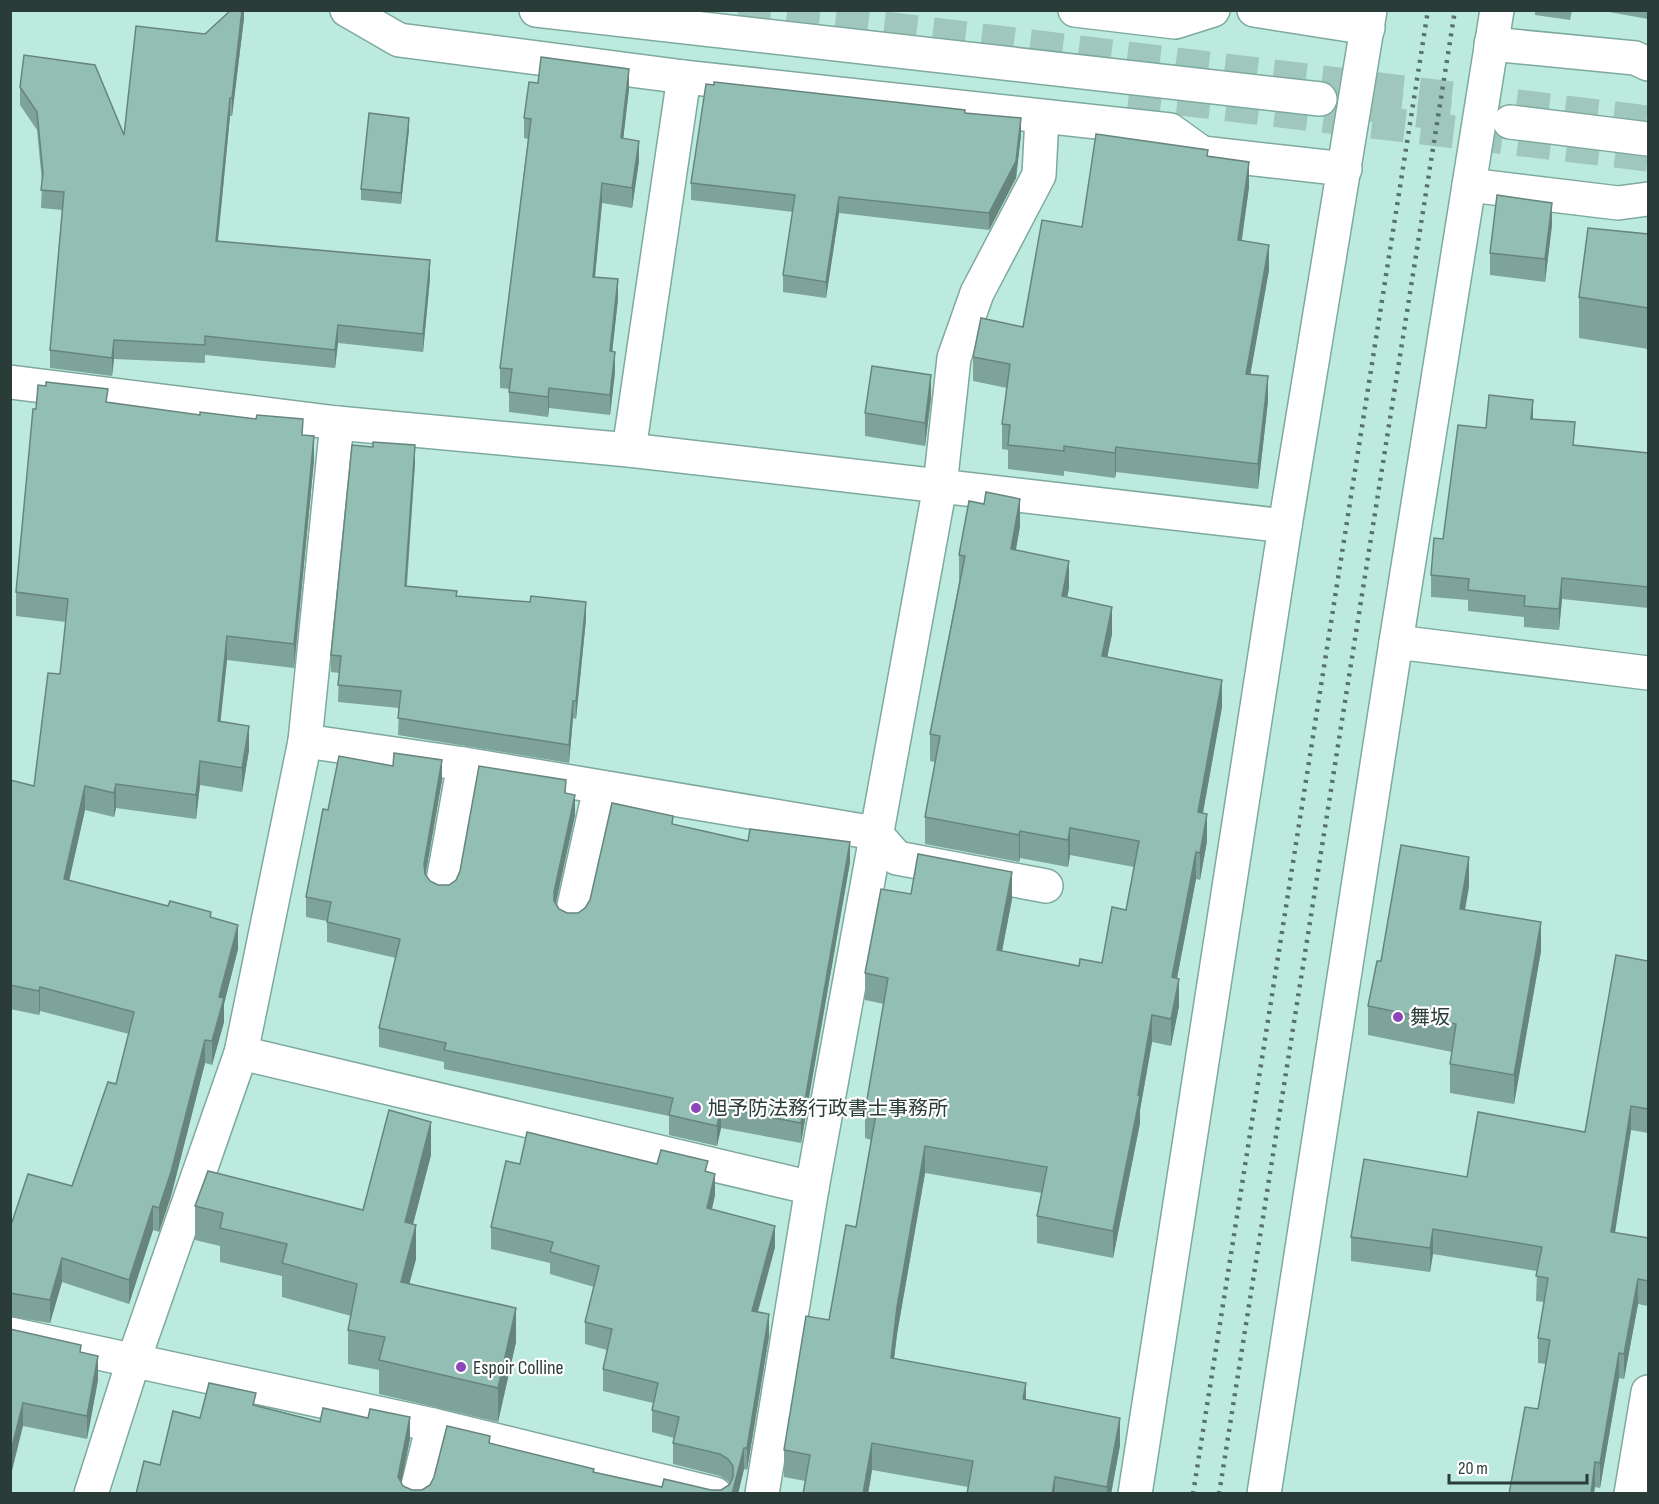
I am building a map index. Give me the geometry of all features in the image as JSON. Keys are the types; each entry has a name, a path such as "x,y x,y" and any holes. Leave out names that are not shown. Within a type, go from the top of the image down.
{"street":[{"path":"347,10 399,40 684,77 1170,130 1202,153 1345,169"},
{"path":"537,10 1320,99"},
{"path":"1075,10 1175,22 1213,10"},
{"path":"1135,1494 1285,525 1369,19 1254,10"},
{"path":"1264,1494 1497,10"},
{"path":"1491,44 1635,58 1648,64"},
{"path":"629,450 684,77"},
{"path":"762,1494 812,1188 875,832 940,486 954,358 977,293 1039,175 1042,117"},
{"path":"1510,122 1648,139"},
{"path":"1469,185 1618,203 1648,199"},
{"path":"10,382 337,423 629,450 1285,525"},
{"path":"91,1494 134,1359 240,1053 305,741 337,423"},
{"path":"1396,642 1648,673"},
{"path":"305,741 464,764 875,832 897,858 1046,886"},
{"path":"442,887 464,764"},
{"path":"572,915 600,788"},
{"path":"240,1053 812,1188"},
{"path":"10,1334 433,1425 715,1494"},
{"path":"1631,1494 1648,1392"},
{"path":"416,1494 433,1425"}],"building":[{"path":"231,10 242,10 232,98 230,98 216,241 430,260 423,334 338,325 335,350 205,336 205,345 114,340 112,358 50,350 64,192 41,190 43,173 37,112 20,87 24,55 95,65 124,135 136,26 205,34"},
{"path":"541,57 629,69 621,138 639,141 632,188 602,183 593,277 618,279 610,351 615,352 610,395 549,388 548,397 509,392 512,369 500,368 531,119 524,118 529,82 538,83"},
{"path":"714,82 1021,118 1016,161 989,213 839,197 826,282 783,275 795,195 691,183 706,84 714,85"},
{"path":"369,113 409,118 401,193 361,189"},
{"path":"1096,134 1208,150 1207,156 1249,162 1238,240 1269,245 1246,374 1268,376 1258,464 1116,447 1115,453 1064,446 1064,451 1008,445 1010,425 1002,424 1010,364 973,357 981,318 1023,327 1042,220 1082,227"},
{"path":"1497,195 1552,203 1545,259 1490,253"},
{"path":"1588,228 1648,234 1648,308 1579,297"},
{"path":"872,366 931,375 925,423 865,413"},
{"path":"46,382 108,389 106,402 200,415 200,412 256,419 257,415 303,419 302,435 314,436 294,644 227,636 218,721 249,726 242,768 200,761 196,795 116,784 114,793 85,786 64,879 168,906 170,901 211,912 210,917 238,925 219,997 224,998 212,1041 205,1040 171,1172 159,1208 153,1206 129,1280 62,1258 50,1300 10,1293 10,1228 28,1174 72,1186 108,1082 116,1084 134,1012 40,987 39,991 10,985 10,780 34,786 48,673 60,674 68,599 16,592 33,409 36,409 38,385 46,386"},
{"path":"1489,395 1533,400 1531,419 1575,422 1573,445 1648,453 1648,587 1562,578 1559,609 1524,606 1525,596 1468,590 1469,579 1431,575 1434,538 1443,539 1458,425 1486,428"},
{"path":"373,442 415,445 405,586 457,591 456,596 530,602 531,596 586,602 569,745 398,718 401,691 338,685 341,656 331,655 352,445 373,447"},
{"path":"986,492 1020,499 1011,549 1069,561 1062,596 1112,607 1102,656 1222,680 1198,812 1207,814 1200,853 1196,852 1172,977 1179,979 1171,1019 1152,1015 1138,1095 1140,1096 1113,1231 1037,1216 1047,1167 925,1146 897,1307 891,1358 1026,1383 1023,1399 1120,1418 1107,1487 1055,1477 1052,1494 967,1494 973,1461 872,1443 863,1494 803,1494 810,1455 784,1450 806,1316 829,1320 846,1225 856,1227 876,1114 865,1111 888,978 865,973 881,889 911,894 918,854 1012,872 997,950 1079,966 1080,959 1102,963 1112,907 1126,910 1139,841 1070,828 1068,840 1020,831 1019,835 925,817 940,736 930,734 965,556 959,555 969,501 984,504"},
{"path":"394,753 442,760 424,864 425,874 430,881 438,885 449,885 456,880 460,871 479,766 566,780 565,793 575,795 554,901 559,909 567,913 578,913 590,900 612,803 673,816 672,824 748,841 750,829 850,842 801,1123 721,1108 717,1126 669,1115 673,1098 444,1050 446,1043 379,1028 400,939 327,922 331,902 306,897 323,809 328,810 339,756 393,766"},
{"path":"1401,845 1469,857 1460,909 1541,922 1514,1075 1450,1064 1456,1024 1368,1006 1377,961 1381,961"},
{"path":"1616,955 1648,961 1648,1109 1631,1106 1611,1232 1648,1238 1648,1281 1638,1279 1624,1354 1619,1353 1600,1463 1595,1462 1591,1494 1509,1494 1525,1407 1538,1409 1550,1340 1538,1338 1548,1278 1536,1276 1542,1247 1433,1229 1430,1248 1351,1237 1364,1159 1467,1177 1478,1112 1585,1132"},
{"path":"389,1110 431,1122 405,1222 416,1225 401,1282 516,1308 498,1388 379,1360 385,1337 348,1330 357,1284 282,1263 287,1244 220,1228 223,1213 195,1206 208,1171 363,1210"},
{"path":"527,1132 657,1164 661,1150 708,1161 705,1171 715,1174 707,1208 775,1226 752,1311 769,1314 747,1448 744,1448 732,1494 136,1494 144,1461 160,1465 173,1411 200,1418 209,1383 256,1393 253,1405 320,1422 323,1408 368,1418 370,1409 410,1417 398,1477 403,1486 412,1490 422,1490 430,1485 447,1426 490,1436 489,1443 594,1469 593,1472 662,1487 664,1479 711,1490 721,1490 729,1485 733,1477 733,1466 728,1459 720,1454 673,1443 679,1417 652,1410 658,1383 603,1369 612,1329 585,1322 599,1266 550,1252 553,1242 491,1227 506,1161 520,1164"},
{"path":"10,1329 81,1345 80,1352 98,1356 87,1416 23,1403 10,1455"}],"tunnel":[{"path":"738,10 1648,122"},
{"path":"1129,93 1648,155"},
{"path":"1320,99 1508,122"}],"railway":[{"path":"1193,1494 1428,10"},
{"path":"1219,1494 1455,10"}],"place":[{"name":"舞坂","path":"1398,1017"},
{"name":"旭予防法務行政書士事務所","path":"696,1108"},
{"name":"Espoir Colline","path":"461,1367"}]}
